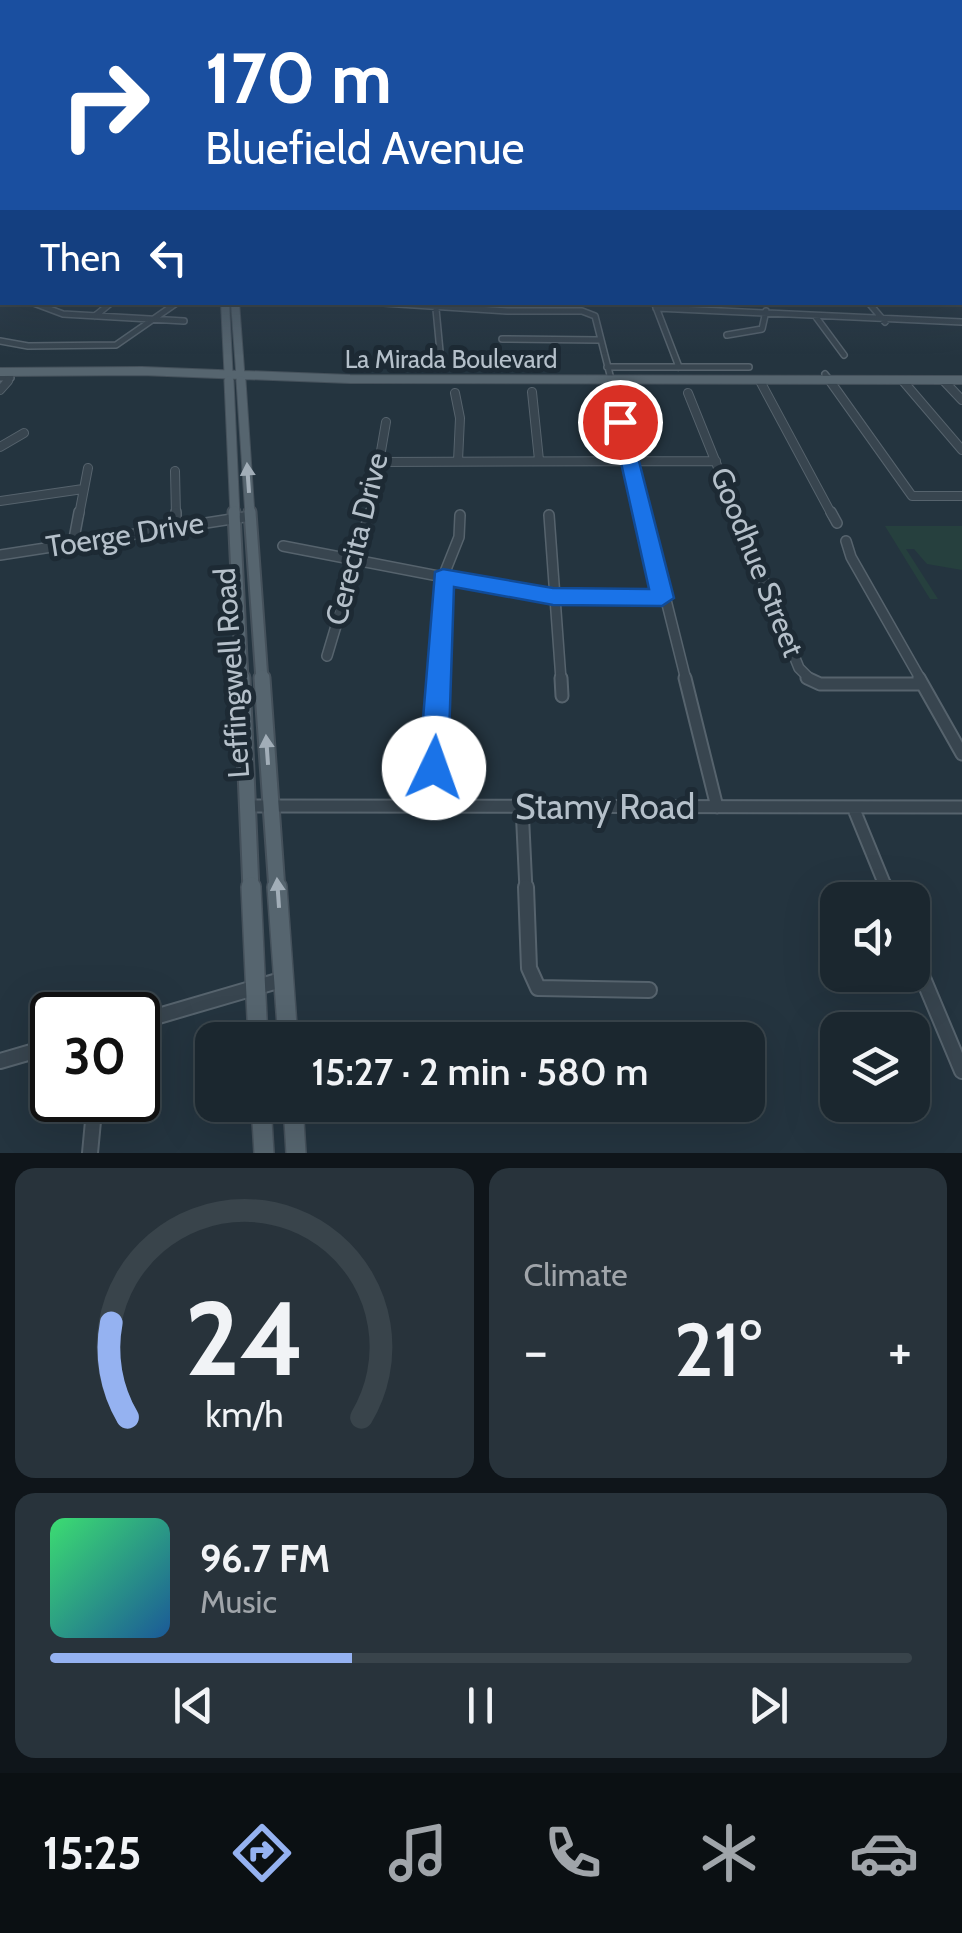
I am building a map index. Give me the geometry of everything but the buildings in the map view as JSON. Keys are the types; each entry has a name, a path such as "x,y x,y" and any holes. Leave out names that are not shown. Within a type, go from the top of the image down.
{"main road":[{"name":"Leffingwell Road","path":"225,305 228,371 272,806 287,1022"},
{"name":"Leffingwell Road","path":"235,305 257,1022"},
{"name":"La Mirada Boulevard","path":"0,372 962,377"},
{"name":"La Mirada Boulevard","path":"609,373 760,380 962,377"},
{"path":"263,1122 264,1153"},
{"path":"294,1122 296,1153"}],"street":[{"path":"38,305 53,312 184,322"},
{"path":"95,316 108,305"},
{"path":"0,342 28,346 116,345 174,305"},
{"path":"397,305 592,312 717,806"},
{"path":"679,367 655,305 716,305 885,322 962,322"},
{"path":"871,305 885,322"},
{"path":"436,309 441,362"},
{"path":"727,335 762,329 766,312"},
{"path":"816,316 844,355"},
{"path":"502,339 599,340"},
{"name":"La Mirada Boulevard","path":"609,373 749,367"},
{"path":"0,372 12,378 0,390"},
{"path":"827,377 912,496 962,496"},
{"path":"760,380 836,523"},
{"path":"902,380 962,450"},
{"path":"943,380 962,400"},
{"path":"532,392 540,460"},
{"name":"Goodhue Street","path":"688,393 800,668 808,679 820,684 922,684"},
{"path":"455,394 460,418 458,461"},
{"name":"Cerecita Drive","path":"327,656 370,515 386,422"},
{"path":"0,447 24,432"},
{"path":"379,462 716,461"},
{"path":"73,544 88,468"},
{"path":"175,470 176,528"},
{"path":"0,501 83,489"},
{"path":"432,806 443,577 460,537 460,515"},
{"path":"549,515 562,696"},
{"name":"Toerge Drive","path":"0,556 243,517"},
{"path":"846,541 851,557 962,754"},
{"path":"283,546 553,596 662,598"},
{"name":"Stamy Road","path":"248,806 962,807"},
{"path":"522,806 529,968 538,988 648,990"},
{"path":"853,807 884,882"},
{"path":"160,1016 284,980"},
{"path":"929,992 962,1072"},
{"path":"0,1062 30,1053"},
{"path":"90,1153 92,1122"}],"green space":[{"path":"885,526 962,526 962,570 927,564 914,549 906,549 938,599 930,599"}],"route":[{"path":"434,768 443,577 531,594 662,598 620,422"}]}
